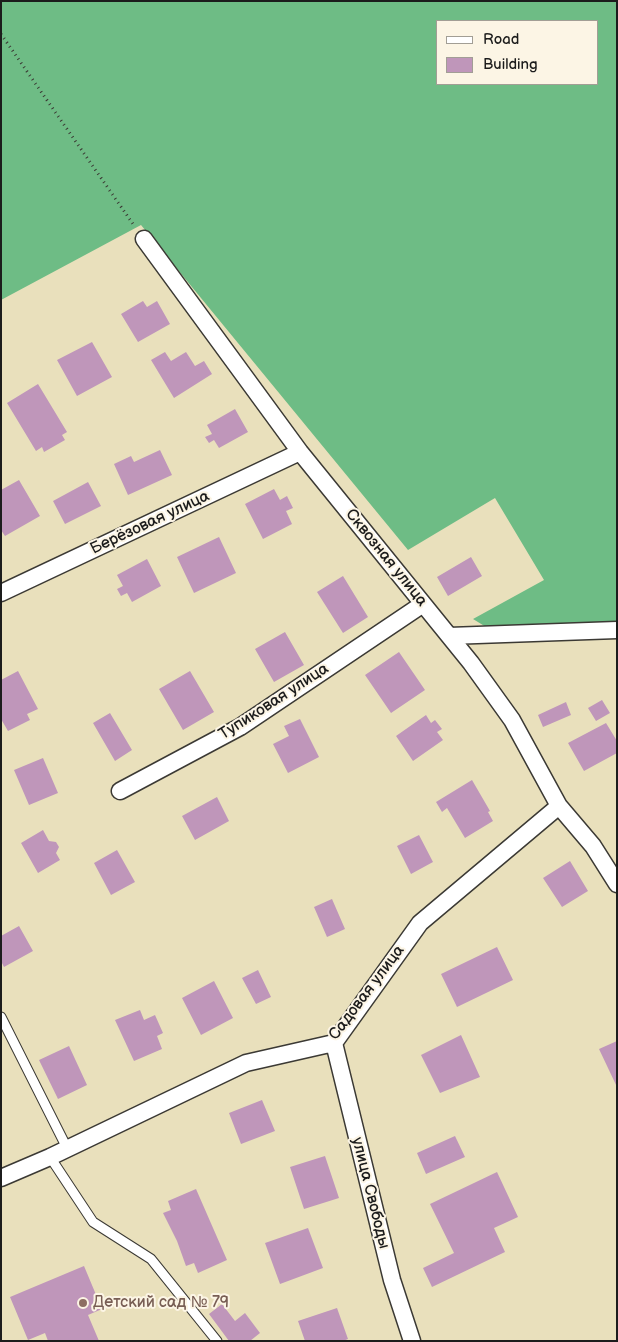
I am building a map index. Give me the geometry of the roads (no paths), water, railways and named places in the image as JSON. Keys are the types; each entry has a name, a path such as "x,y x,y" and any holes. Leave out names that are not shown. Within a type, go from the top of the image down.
{"street":[{"name":"Сквозная улица","path":"144,239 300,452 471,663 512,720 559,806 593,846 617,884"},
{"name":"Берёзовая улица","path":"1,593 300,452"},
{"name":"Тупиковая улица","path":"120,791 240,727 423,604"},
{"path":"449,636 617,630"},
{"name":"Садовая улица","path":"1,1178 50,1157 246,1063 334,1043 420,923 559,806"},
{"name":"улица Свободы","path":"334,1043 392,1280 412,1341"}],"lane":[{"path":"1,1017 67,1148"},
{"path":"50,1157 93,1222 151,1259 217,1341"}],"place":[{"name":"Детский сад № 79","path":"83,1303"}]}
